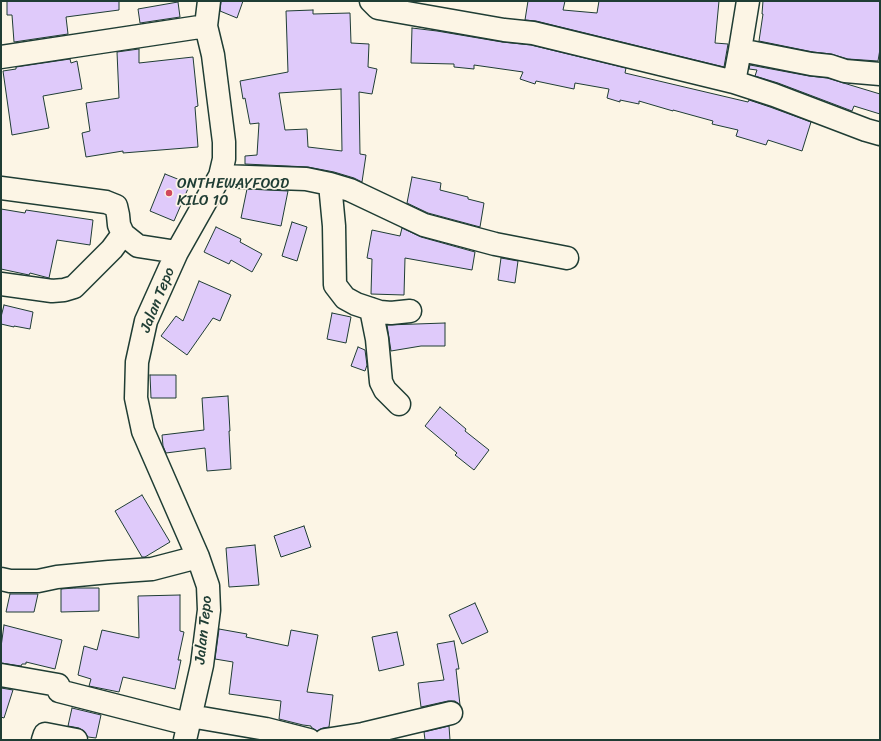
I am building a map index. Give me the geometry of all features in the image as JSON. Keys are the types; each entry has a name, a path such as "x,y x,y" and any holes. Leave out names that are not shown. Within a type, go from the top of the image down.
{"street":[{"name":"Jalan Tepo","path":"188,727 202,665 209,610 208,586 198,557 143,431 136,398 137,362 146,321 177,252 220,176 224,159 224,142 213,55 206,26 209,1"},
{"path":"370,1 378,8 504,30 533,33 734,82 880,134"},
{"path":"734,82 748,1"},
{"path":"1,57 206,26"},
{"path":"740,50 811,64 830,66 845,71 880,74"},
{"path":"220,176 306,179 330,184 350,190 424,225 495,244 567,258"},
{"path":"330,184 334,226 335,285 345,298 356,304 380,312 391,313 410,311"},
{"path":"1,188 106,202 116,206 119,225 123,234 138,246 177,252"},
{"path":"1,284 52,291 74,287 112,249 123,234"},
{"path":"371,309 377,339 381,382 385,390 399,404"},
{"path":"1,579 10,581 38,581 58,577 152,569 198,557"},
{"path":"1,675 58,685 60,691 188,727 266,729 309,740"},
{"path":"325,740 363,734 451,713"},
{"path":"43,740 45,734 76,740"}],"building":[{"path":"7,1 119,1 119,10 66,17 68,34 14,42 12,15 7,15"},
{"path":"221,1 243,1 237,18 220,11"},
{"path":"528,1 565,1 563,10 597,13 599,1 719,1 715,43 728,44 724,67 536,21 525,20"},
{"path":"763,1 880,1 880,49 878,61 848,59 831,54 813,52 759,41 763,14"},
{"path":"178,2 180,17 140,23 138,9"},
{"path":"313,10 313,14 350,13 351,43 369,44 368,67 377,69 372,94 359,92 360,154 366,155 362,182 334,172 308,167 245,164 245,156 257,155 259,123 250,124 240,81 288,72 286,11","holes":["341,89 342,151 308,147 307,129 285,130 279,93"]},
{"path":"412,28 531,45 626,68 625,73 748,102 749,100 811,122 802,151 768,140 766,145 736,136 738,130 712,124 713,121 673,110 639,101 639,104 620,100 620,102 607,98 609,89 575,83 574,89 536,81 535,84 520,79 523,72 474,65 474,69 454,67 454,64 411,63"},
{"path":"139,49 139,63 193,57 198,106 195,107 198,147 123,153 123,151 86,157 82,133 90,131 86,103 119,98 117,52"},
{"path":"70,59 71,63 77,61 82,89 43,96 49,128 12,135 3,71 16,69 16,67"},
{"path":"750,65 827,78 880,94 880,114 854,106 852,111 778,83 755,76 757,70 749,69"},
{"path":"165,174 190,184 174,221 150,211"},
{"path":"412,177 441,183 440,190 468,197 468,199 484,203 480,227 428,213 407,203"},
{"path":"247,189 288,191 281,226 241,218"},
{"path":"1,209 25,213 26,210 93,220 90,245 57,240 49,278 30,273 29,275 1,269"},
{"path":"292,222 307,227 297,261 282,256"},
{"path":"216,227 241,239 240,242 262,254 252,272 231,260 229,264 204,252"},
{"path":"402,228 421,237 475,252 472,270 405,258 404,295 371,294 372,259 367,258 372,230 400,236"},
{"path":"501,258 518,261 515,283 498,280"},
{"path":"199,281 231,295 220,321 213,318 187,355 161,336 176,316 183,321"},
{"path":"4,305 33,312 30,329 1,324"},
{"path":"332,313 351,317 346,343 327,339"},
{"path":"445,323 445,346 421,346 391,351 387,325"},
{"path":"358,347 365,350 367,365 365,371 351,366"},
{"path":"150,375 176,375 176,398 151,398"},
{"path":"228,396 231,469 207,471 205,448 166,453 163,446 162,435 204,430 202,398"},
{"path":"440,407 466,429 465,431 489,450 474,470 455,455 457,453 425,426"},
{"path":"142,495 170,542 145,557 142,557 115,511"},
{"path":"304,526 311,547 281,557 274,536"},
{"path":"255,545 259,585 229,587 226,548"},
{"path":"99,588 99,611 61,612 61,589"},
{"path":"10,594 38,594 34,612 6,612"},
{"path":"180,595 180,631 184,632 178,660 181,660 175,689 123,677 119,692 89,686 91,679 78,675 84,646 97,650 102,630 139,638 138,596"},
{"path":"475,603 488,632 462,644 449,615"},
{"path":"4,625 62,640 55,669 26,662 26,664 22,664 21,666 1,663 1,647"},
{"path":"219,629 247,634 246,637 288,646 291,630 318,635 307,692 333,695 329,727 317,731 311,726 279,719 281,701 229,694 233,662 215,659"},
{"path":"397,632 404,665 379,671 372,637"},
{"path":"454,641 459,669 456,669 460,705 455,701 448,701 421,707 418,683 444,680 437,644"},
{"path":"1,688 13,690 4,718 1,717"},
{"path":"72,708 101,715 96,738 88,737 84,731 79,728 68,726"},
{"path":"449,726 450,740 425,740 424,732"}],"place":[{"name":"ONTHEWAYFOOD KILO 10","path":"169,193"}]}
